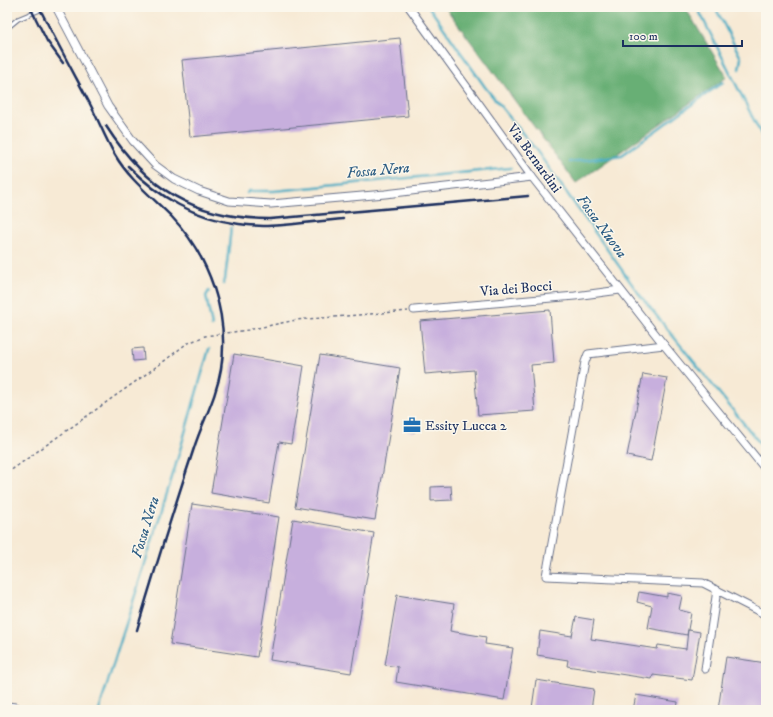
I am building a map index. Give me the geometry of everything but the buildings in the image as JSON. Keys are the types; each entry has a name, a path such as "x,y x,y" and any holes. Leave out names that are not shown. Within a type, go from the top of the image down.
{"highway":[{"path":"7,709 15,710"}],"street":[{"path":"56,7 108,106 132,141 155,164 174,179 199,191 229,201 271,204 532,177"},
{"name":"Via Bernardini","path":"409,7 532,177 620,290 766,470"},
{"name":"Via dei Bocci","path":"414,310 575,296 620,290"},
{"path":"664,345 588,354 585,362 546,576 703,583 766,615"},
{"path":"705,669 717,590"}],"lane":[{"path":"7,28 18,19 47,7"}],"path":[{"path":"7,473 186,344 205,336 248,330 296,320 414,310"}],"green space":[{"path":"445,7 685,7 727,77 576,183"}],"waterway":[{"name":"Fossa Nuova","path":"429,7 485,87 536,150 639,294 766,451"},
{"name":"Fossa Nera","path":"697,7 766,144"},
{"name":"Fossa Nera","path":"715,7 741,58 739,69"},
{"path":"760,7 766,29"},
{"name":"Fossa Nera","path":"569,162 622,155 723,82"},
{"name":"Fossa Nera","path":"247,193 249,191 274,191 511,168"},
{"name":"Fossa Nera","path":"223,284 225,280 231,228"},
{"name":"Fossa Nera","path":"209,291 206,296 212,326"},
{"name":"Fossa Nera","path":"99,710 174,471 209,349"}],"railway":[{"path":"30,7 47,41 63,63"},
{"path":"39,7 115,155 134,180 171,216 196,249 206,267 214,287 219,307 223,348 219,380 187,471 137,630"},
{"path":"106,126 138,167 156,183 175,196 196,206 218,213 270,219 528,196"},
{"path":"128,166 165,197 179,205 207,217 223,221 267,226 343,219"}],"place":[{"name":"Essity Lucca 2","path":"412,425"}]}
